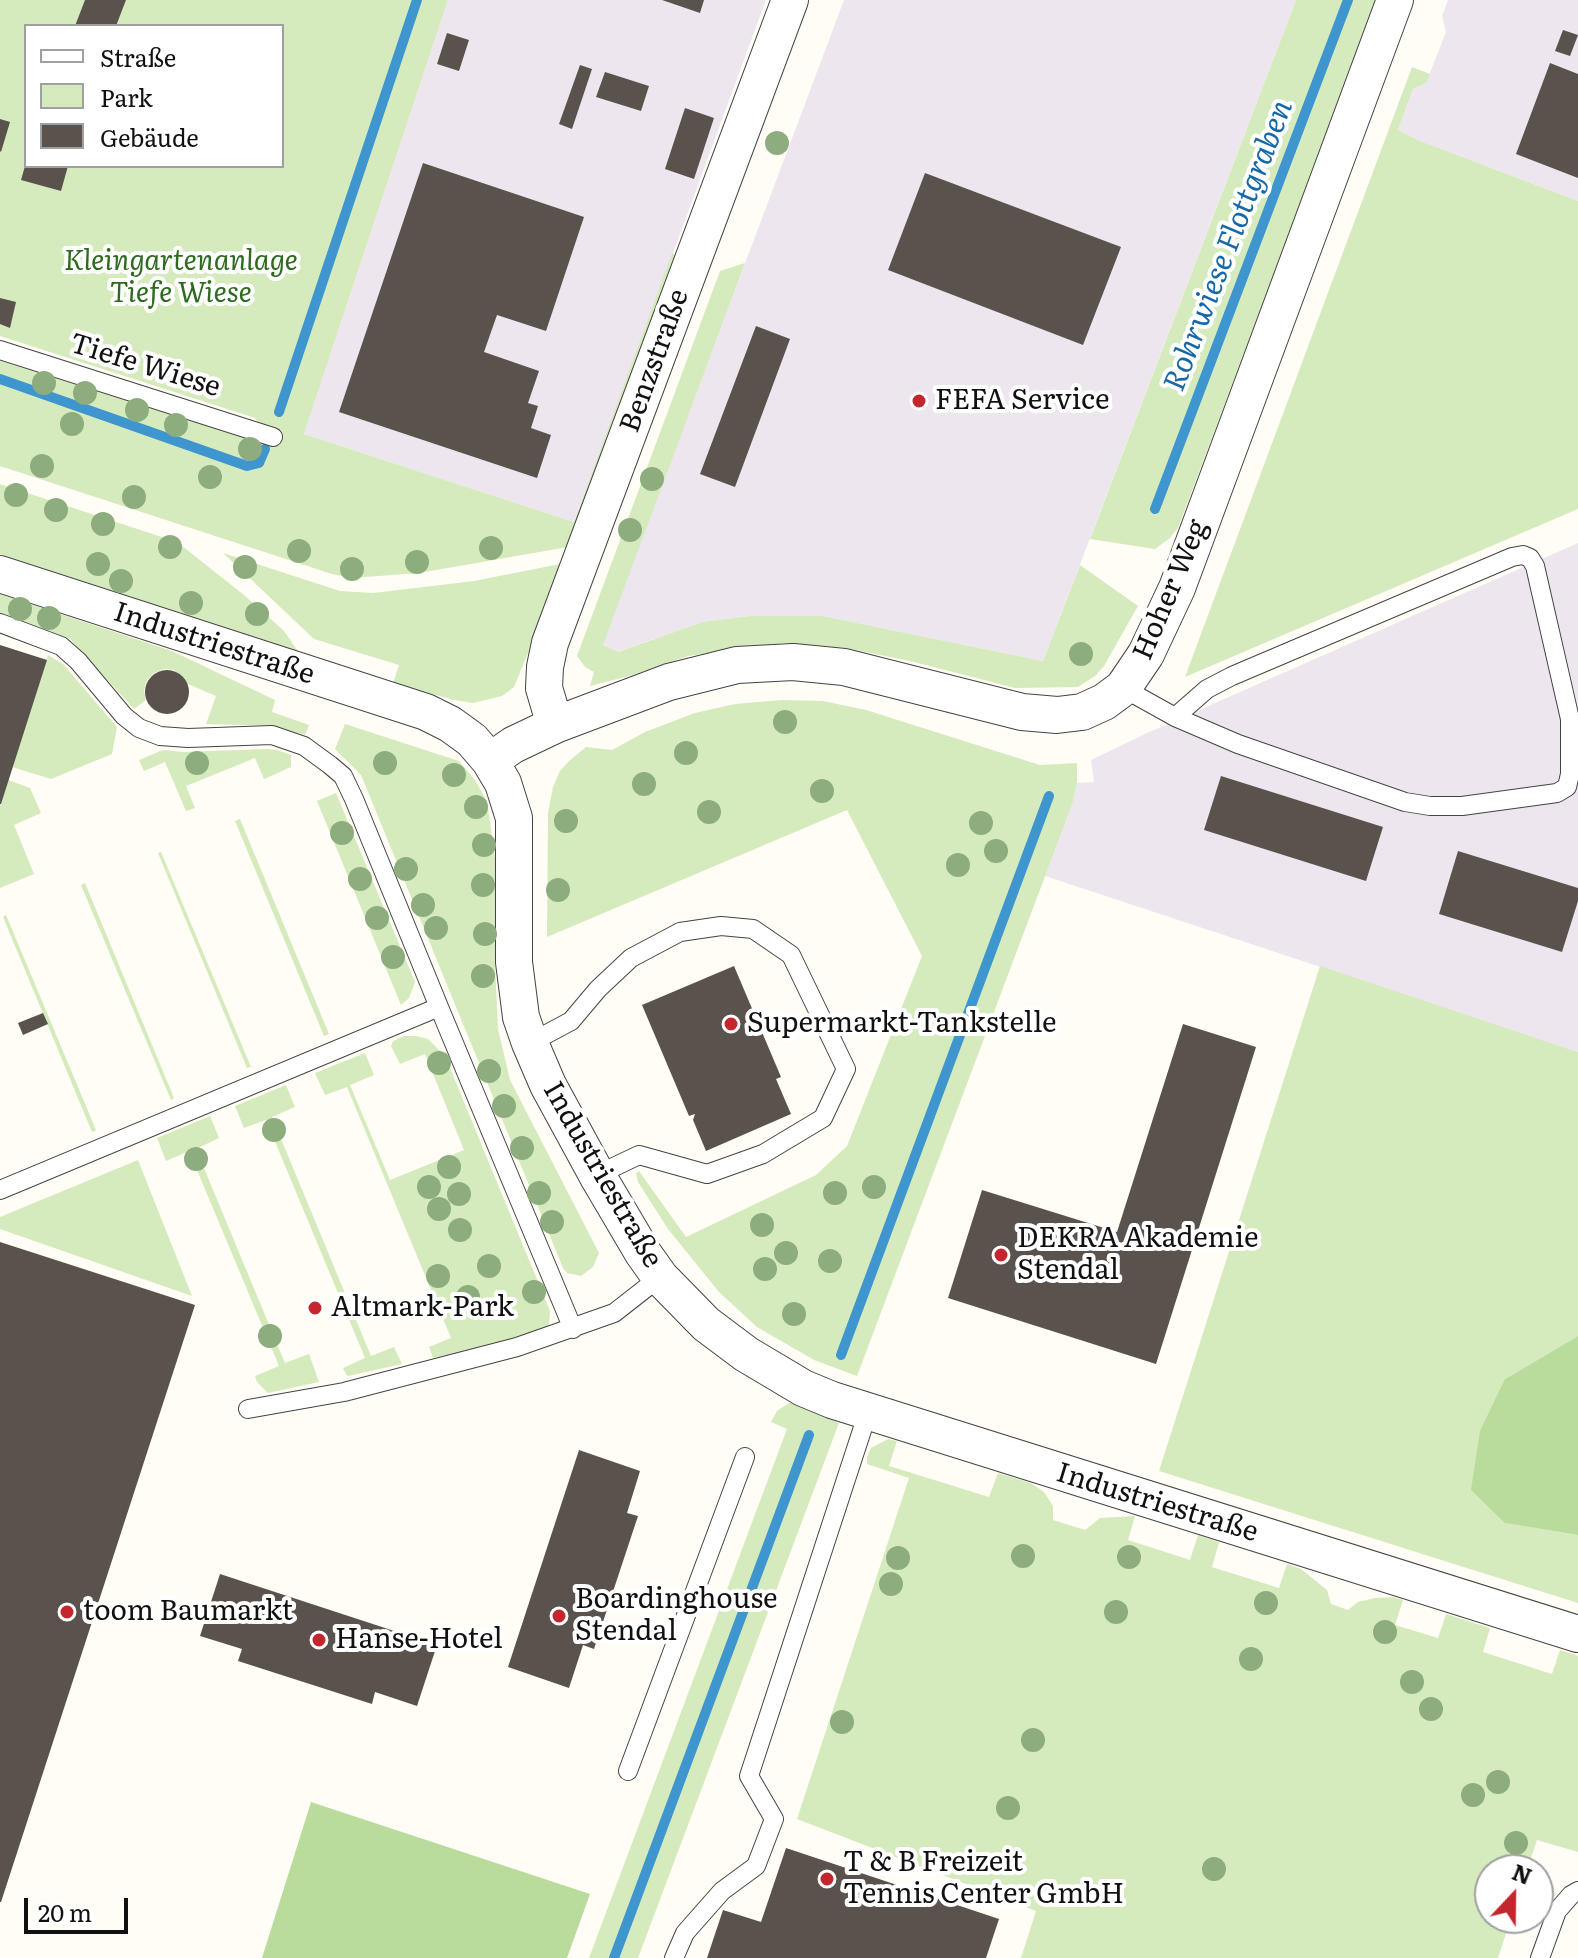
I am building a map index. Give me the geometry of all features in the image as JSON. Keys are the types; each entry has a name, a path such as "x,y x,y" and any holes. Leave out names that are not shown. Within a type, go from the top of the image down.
{"street":[{"name":"Benzstraße","path":"555,725 544,688 550,643 790,0"},
{"name":"Hoher Weg","path":"490,761 513,745 555,725 669,682 737,665 793,662 844,667 1022,712 1057,715 1082,712 1104,702 1123,688 1146,654 1177,588 1395,0"},
{"name":"Industriestraße","path":"0,574 426,712 472,740 503,783 514,818 514,962 521,1017 548,1085 630,1234 660,1277 706,1324 746,1354 803,1388 868,1412 1578,1634"}],"lane":[{"name":"Tiefe Wiese","path":"0,350 273,437"},
{"path":"1123,688 1175,717 1238,744 1405,802 1462,806 1557,793 1567,787 1570,774 1570,719 1535,566 1530,558 1523,555 1232,676 1207,689 1175,717"},
{"path":"0,623 61,646 78,661 124,716 139,728 160,736 188,738 272,735 304,746 343,776 573,1329"},
{"path":"530,1043 571,1021 598,989 631,958 680,932 721,926 753,929 791,955 846,1069 823,1118 763,1154 707,1174 639,1155 597,1175"},
{"path":"0,1190 439,1007"},
{"path":"248,1409 380,1383 517,1347 614,1313 660,1277"},
{"path":"674,1958 685,1933 722,1891 756,1866 774,1819 749,1776 868,1412"},
{"path":"628,1771 745,1457"},
{"path":"1540,1958 1557,1911 1578,1891"}],"shaded area":[{"path":"448,0 766,0 574,522 304,434"},
{"name":"FEFA Service","path":"844,0 1296,0 1043,661 823,616 750,616 702,622 617,652 602,644"},
{"path":"1448,0 1578,0 1578,201 1398,130 1413,89 1426,83 1446,32 1442,16"},
{"path":"1578,543 1578,1052 1045,876 1077,783 1094,782 1091,760"}],"green space":[{"name":"Kleingartenanlage Tiefe Wiese","path":"0,0 448,0 304,434 574,522 672,253 677,260 568,547 419,573 352,578 332,574 0,466 0,356 259,425 255,418 0,336"},
{"path":"1296,0 1377,0 1178,528 1155,549 1090,539"},
{"path":"1412,67 1430,74 1426,83 1413,89 1398,130 1578,201 1578,509 1185,677"},
{"path":"745,263 603,645 618,652 702,622 750,616 823,616 1043,661 1080,565 1138,606 1104,666 1095,676 1078,687 1015,688 845,648 785,643 688,656 590,686 594,672 585,667 577,656 720,271"},
{"path":"0,484 177,542 284,631 298,651 0,554"},
{"path":"223,553 340,591 373,593 474,581 565,563 514,687 502,696 473,703 393,683 399,665 314,639"},
{"path":"0,594 172,651 275,700 272,712 309,725 305,735 273,726 206,724 216,696 188,684 174,670 164,669 154,673 147,680 144,690 146,700 134,709 70,639 0,613"},
{"path":"48,655 63,664 117,727 112,754 51,779 12,767"},
{"path":"823,701 866,710 1040,765 1077,763 1073,802 857,1376 814,1360 757,1327 719,1292 668,1229 638,1182 636,1173 639,1171 686,1237 816,1175 847,1146 922,956 847,810 547,937 548,813 553,787 560,771 569,761 586,747 612,750 645,732 695,713 735,704"},
{"path":"345,724 459,761 487,801 496,866 498,1029 510,1080 599,1253 593,1267 581,1276 567,1273 563,1268 361,775 335,749"},
{"path":"267,749 291,755 291,767 264,779 255,758 186,786 195,808 186,811 165,762 144,771 139,760 163,750"},
{"path":"8,780 30,788 41,813 14,825 34,874 0,888 0,806"},
{"path":"336,793 415,982 409,998 401,1005 317,801"},
{"path":"240,819 329,1034 324,1036 235,821"},
{"path":"161,852 251,1067 247,1068 158,853"},
{"path":"85,883 174,1098 171,1100 81,885"},
{"path":"6,915 96,1130 92,1132 3,917"},
{"path":"1320,966 1578,1052 1578,1336 1505,1379 1506,1523 1578,1535 1578,1603 1159,1471"},
{"path":"404,1036 428,1039 445,1056 550,1311 549,1325 545,1332 536,1337 433,1358 429,1347 451,1338 347,1087 325,1095 315,1073 365,1053 374,1075 350,1085 390,1180 464,1150 425,1054 400,1064 391,1046 393,1041"},
{"path":"286,1085 295,1107 272,1117 371,1356 394,1347 402,1364 348,1376 343,1368 365,1358 266,1120 244,1128 235,1106"},
{"path":"210,1116 219,1138 196,1149 285,1363 309,1354 319,1382 268,1393 257,1382 255,1376 279,1366 189,1151 166,1161 157,1138"},
{"path":"138,1160 192,1296 0,1229 0,1217"},
{"path":"1578,1336 1578,1535 1505,1523 1471,1490 1480,1431 1505,1379"},
{"path":"789,1403 798,1403 839,1423 638,1958 589,1958 787,1429 771,1422 777,1411"},
{"path":"888,1439 897,1441 889,1466 989,1497 998,1473 1031,1483 1044,1492 1053,1506 1053,1520 1085,1530 1100,1518 1135,1516 1128,1540 1190,1560 1198,1535 1219,1542 1212,1567 1279,1588 1287,1564 1301,1569 1327,1590 1331,1604 1348,1610 1358,1602 1375,1598 1403,1600 1395,1625 1438,1638 1446,1614 1490,1628 1483,1652 1552,1674 1560,1650 1578,1656 1578,1852 1537,1840 1532,1854 1474,1854 1474,1934 1506,1934 1498,1958 1021,1958 1036,1911 797,1819 909,1478 867,1464 871,1448"},
{"path":"311,1802 590,1894 567,1958 262,1958"}],"building":[{"path":"85,0 126,0 117,24 76,24"},
{"path":"662,0 704,0 700,13"},
{"path":"1563,30 1578,35 1570,56 1555,51"},
{"path":"447,33 469,40 459,71 437,64"},
{"path":"1550,63 1578,74 1578,178 1516,154"},
{"path":"580,65 592,69 572,129 559,124"},
{"path":"605,72 649,86 641,111 596,97"},
{"path":"685,108 714,118 694,179 665,169"},
{"path":"0,119 10,122 1,152 0,151"},
{"path":"423,163 584,217 546,331 497,315 484,352 539,371 528,403 538,406 531,428 551,435 537,478 339,412"},
{"path":"24,168 67,168 61,191 21,180"},
{"path":"925,173 1121,247 1083,345 888,270"},
{"path":"0,298 16,302 10,328 0,324"},
{"path":"756,326 790,339 735,487 700,474"},
{"path":"0,645 47,660 1,804 0,804"},
{"path":"167,670 183,676 189,692 183,708 167,714 151,708 145,692 151,676"},
{"path":"1221,776 1383,827 1366,881 1204,830"},
{"path":"1458,851 1578,888 1578,901 1562,952 1439,914"},
{"path":"734,966 781,1077 776,1079 791,1114 706,1151 693,1120 695,1114 689,1116 642,1005"},
{"path":"43,1013 48,1024 23,1035 18,1023"},
{"path":"1183,1024 1256,1047 1156,1364 948,1298 982,1190 1117,1232"},
{"path":"0,1242 195,1305 1,1902 0,1902"},
{"path":"579,1450 640,1471 627,1513 638,1516 594,1649 583,1645 569,1688 508,1667"},
{"name":"Hanse-Hotel","path":"220,1574 437,1645 417,1706 375,1692 372,1704 238,1661 242,1649 200,1636"},
{"name":"T & B Freizeit Tennis Center GmbH","path":"786,1848 999,1919 986,1958 707,1958 723,1910 761,1922"}],"waterway":[{"path":"279,412 417,0"},
{"name":"Rohrwiese Flottgraben","path":"1155,509 1348,0"},
{"path":"0,379 247,466 259,463 265,449"},
{"name":"Rohrwiese Flottgraben","path":"841,1355 1049,796"},
{"name":"Rohrwiese Flottgraben","path":"614,1958 809,1435"}],"place":[{"name":"FEFA Service","path":"919,401"},
{"name":"Supermarkt-Tankstelle","path":"731,1024"},
{"name":"DEKRA Akademie Stendal","path":"1001,1255"},
{"name":"Altmark-Park","path":"315,1308"},
{"name":"toom Baumarkt","path":"67,1612"},
{"name":"Boardinghouse Stendal","path":"559,1616"},
{"name":"Hanse-Hotel","path":"319,1640"},
{"name":"T & B Freizeit Tennis Center GmbH","path":"827,1879"}]}
